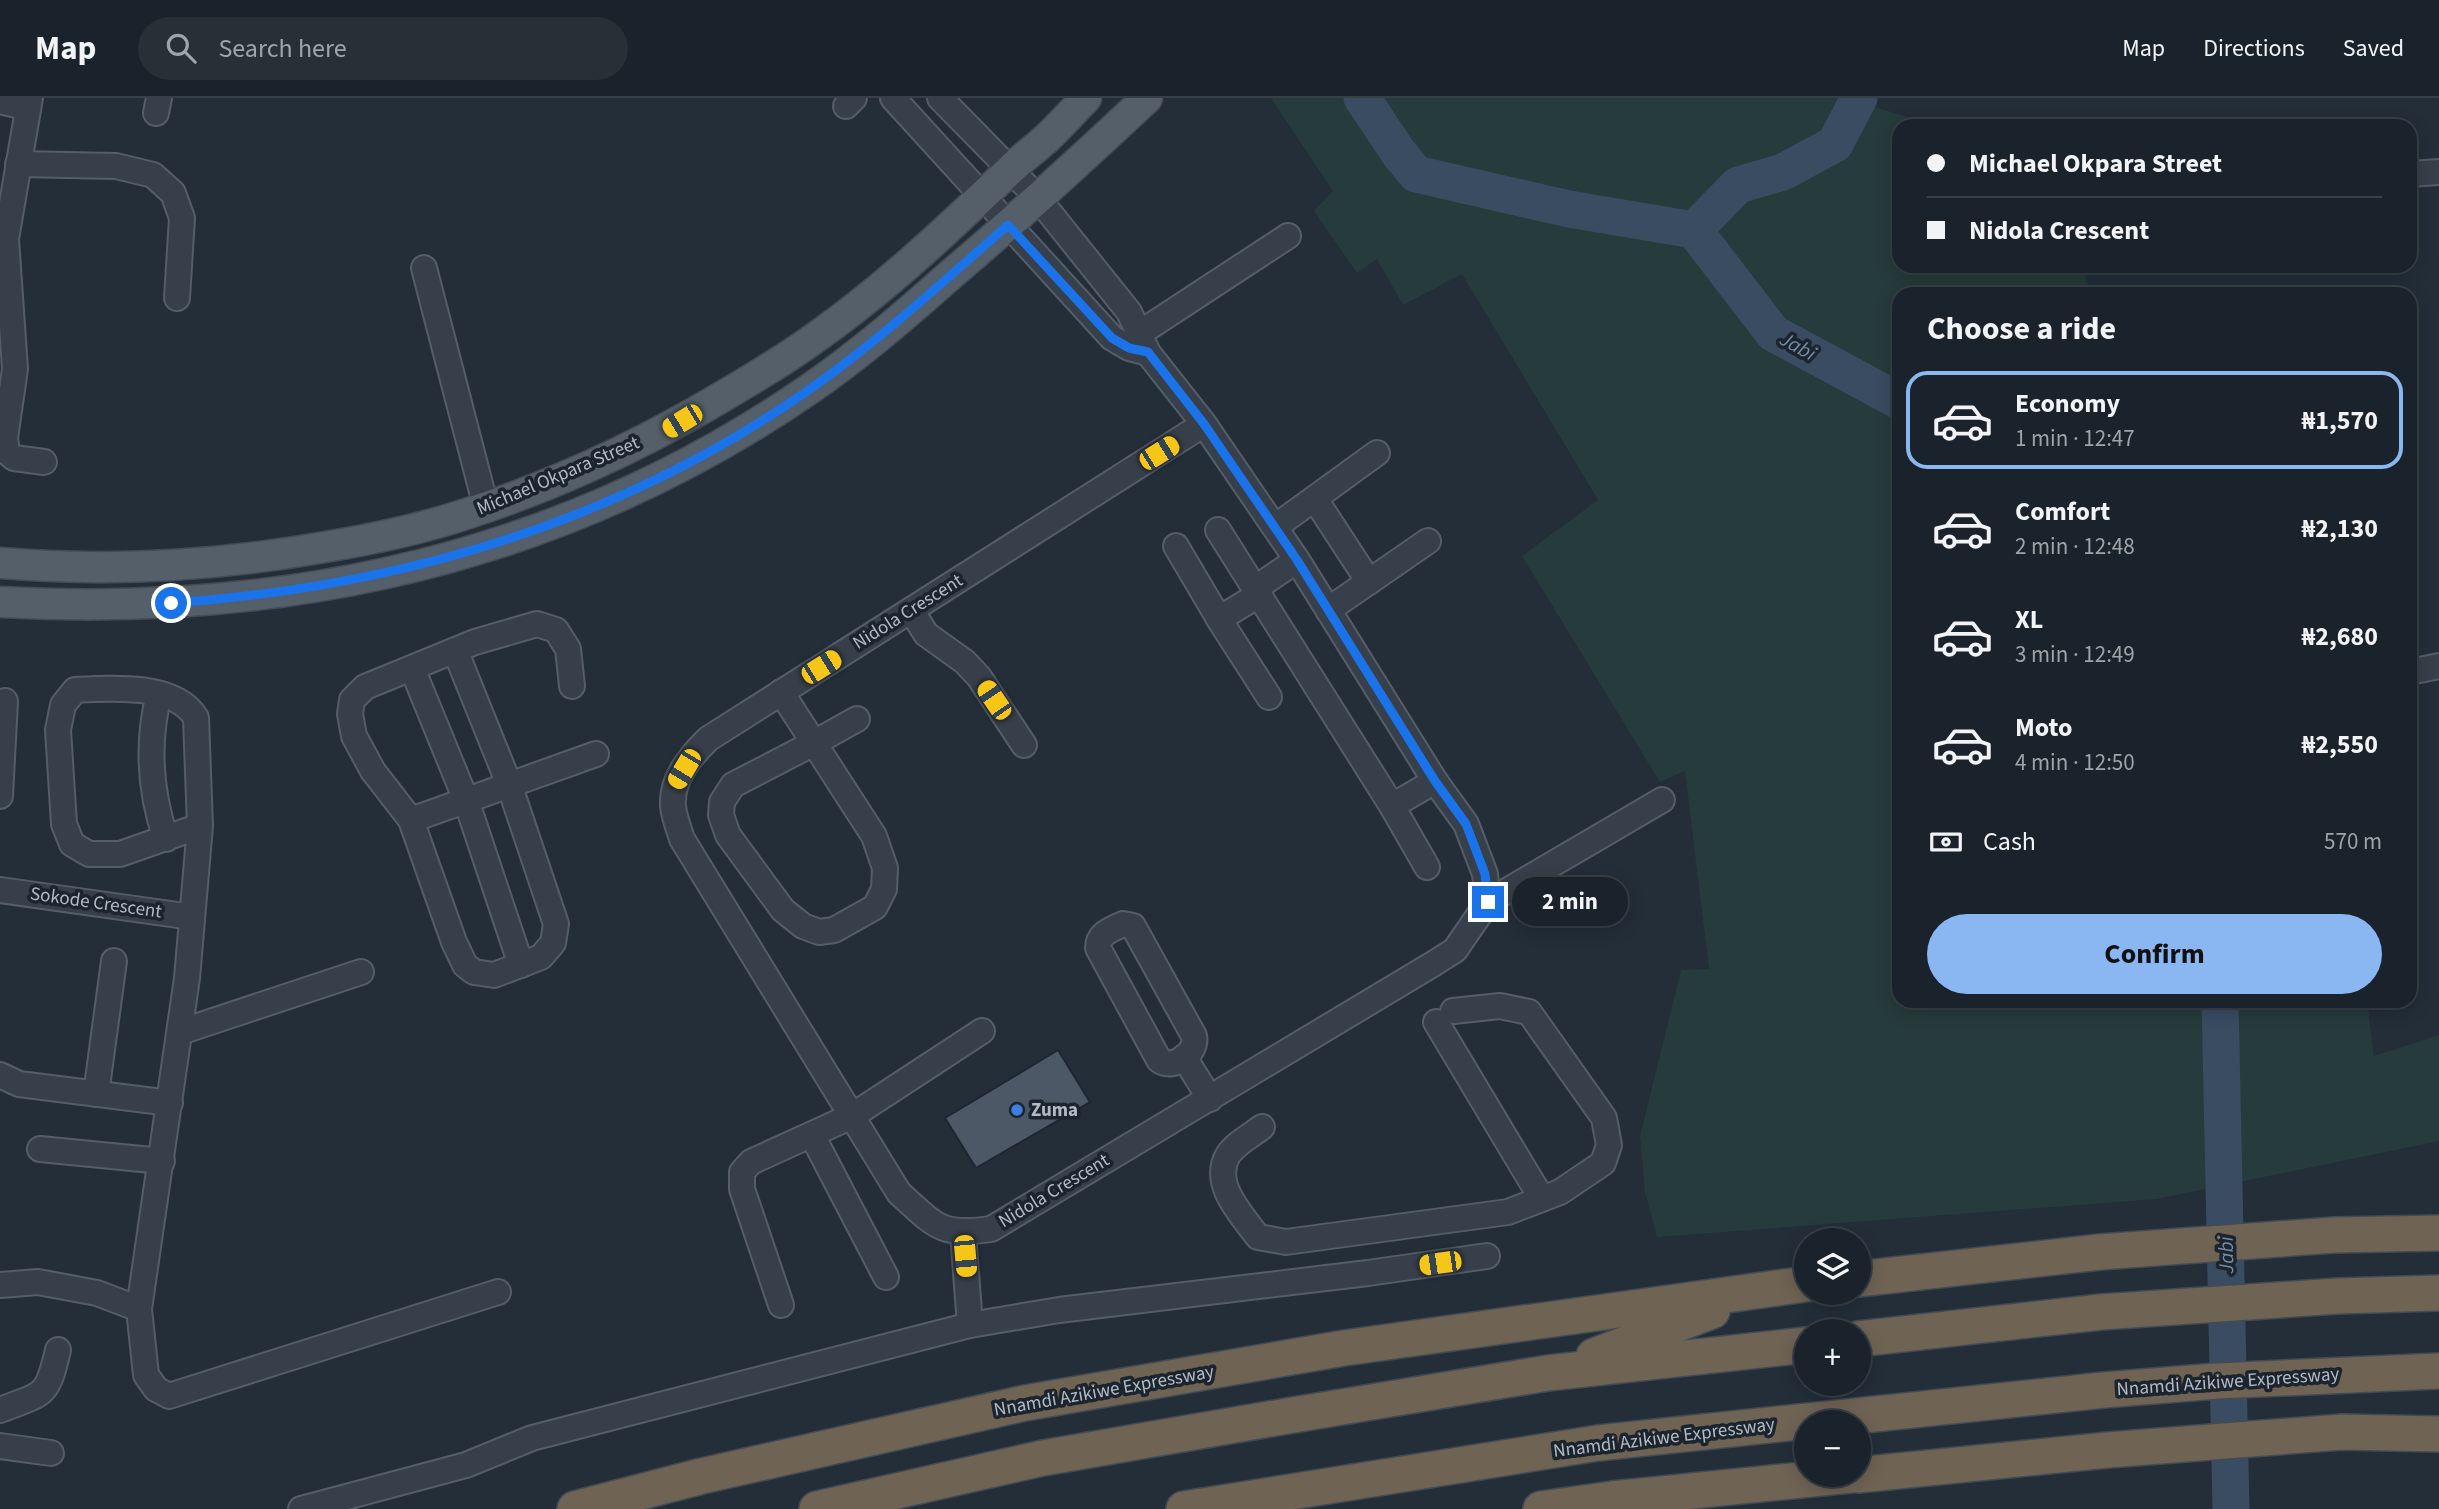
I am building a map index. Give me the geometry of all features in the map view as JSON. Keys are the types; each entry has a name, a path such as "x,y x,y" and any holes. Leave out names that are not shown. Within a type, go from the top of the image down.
{"highway":[{"path":"2386,1234 2439,1220"},
{"path":"1871,1278 2101,1252 2334,1235 2439,1233"},
{"name":"Nnamdi Azikiwe Expressway","path":"575,1509 702,1476 1025,1403 1344,1348 1794,1285"},
{"path":"1548,1373 1770,1288"},
{"path":"1871,1338 2101,1312 2338,1296 2439,1293"},
{"path":"817,1509 1043,1458 1548,1373 1794,1346"},
{"name":"Nnamdi Azikiwe Expressway","path":"1184,1509 1598,1443 2104,1390 2342,1374 2439,1371"},
{"path":"1871,1474 2108,1450 2342,1432 2439,1433"},
{"path":"1541,1509 1794,1481"}],"main road":[{"name":"Michael Okpara Street","path":"0,563 59,568 227,562 349,543 416,529 486,507 563,477 664,431 777,365 821,334 884,284 984,197 1086,98"},
{"name":"Michael Okpara Street","path":"0,602 69,606 146,604 280,593 438,562 564,521 687,464 811,388 873,342 1008,225 1147,98"}],"street":[{"path":"892,98 1112,338 1129,348 1144,343 1288,236"},
{"path":"940,98 1037,197 1129,312 1144,343 1275,527 1435,781 1466,824 1485,874 1488,902 1662,800"},
{"path":"0,101 29,103 3,239 15,369 5,438 7,452 13,458 44,462"},
{"path":"18,164 116,166 153,175 173,193 182,218 177,298"},
{"path":"2417,174 2439,172"},
{"path":"424,268 486,507"},
{"name":"Nidola Crescent","path":"1204,424 708,739 692,754 675,784 673,807 682,839 899,1193 936,1227 963,1233 991,1229 1455,950 1488,902"},
{"path":"1275,527 1377,453"},
{"path":"1315,499 1368,582"},
{"path":"1218,530 1392,806 1427,867"},
{"path":"1328,610 1428,541"},
{"path":"1176,546 1269,697"},
{"path":"1219,619 1297,560"},
{"path":"911,610 926,634 965,662 979,677 1024,745"},
{"path":"455,650 509,784 556,924 553,943 541,957 494,975 474,972 465,965 454,942 411,820 373,771 354,736 350,714 352,699 365,687 455,650 515,628 537,624 556,630 568,649 572,686"},
{"path":"2417,671 2439,666"},
{"path":"412,668 466,800 520,965"},
{"path":"200,826 120,854 89,854 72,844 64,824 58,730 63,705 75,690 121,687 159,694 190,707 196,718 200,826 180,1032 139,1309 146,1375 156,1389 169,1396 498,1292"},
{"path":"780,692 814,743 874,836 885,868 884,889 875,907 834,930 819,932 803,926 783,910 728,835 721,815 722,802 733,785 814,743 857,719"},
{"path":"159,694 153,719 151,749 157,811 166,839"},
{"path":"0,796 5,701"},
{"path":"411,820 596,754"},
{"path":"1392,806 1435,781"},
{"name":"Sokode Crescent","path":"0,890 192,917"},
{"path":"1123,924 1133,926 1194,1036 1193,1050 1184,1057 1172,1065 1165,1065 1159,1060 1098,948 1101,935 1123,924"},
{"path":"96,1094 114,961"},
{"path":"180,1032 361,972"},
{"path":"1262,1127 1229,1153 1222,1171 1228,1196 1258,1237 1286,1242 1508,1212 1542,1199 1560,1192 1603,1163 1609,1145 1604,1118 1529,1012 1500,1006 1445,1017 1542,1199"},
{"path":"781,1305 742,1189 742,1172 751,1162 852,1115 982,1031"},
{"path":"1184,1057 1210,1099"},
{"path":"0,1075 19,1084 170,1103"},
{"path":"811,1135 886,1277"},
{"path":"40,1149 162,1161"},
{"path":"963,1233 971,1325"},
{"path":"302,1509 466,1465 532,1438 971,1325 1059,1310 1487,1256"},
{"path":"0,1285 38,1282 97,1293 139,1309"},
{"path":"0,1410 39,1395 51,1382 58,1350"},
{"path":"0,1446 51,1453"}],"green space":[{"path":"1271,98 1845,98 1914,119 1892,119 1892,273 2084,273 2089,287 1892,287 1892,1008 2368,1008 2374,1056 2439,1035 2439,1141 2157,1199 1657,1237 1645,1192 1640,1136 1681,970 1709,969 1685,771 1660,782 1522,556 1598,500 1462,274 1403,305 1377,259 1357,273 1314,211 1333,191"}],"building":[{"name":"Zuma","path":"1058,1050 1090,1102 976,1168 945,1118"}],"waterway":[{"path":"1362,98 1416,174 1569,209 1694,230"},
{"path":"1694,230 1738,185 1783,172 1835,144 1859,98"},
{"name":"Jabi","path":"1694,230 1773,333 1892,397"},
{"name":"Jabi","path":"2220,1008 2231,1509"}],"place":[{"name":"Zuma","path":"1017,1110"}],"route":[{"path":"171,603 280,593 438,562 564,521 629,492 687,464 811,388 873,342 1008,225 1112,338 1129,348 1148,352 1204,424 1297,560 1435,781 1466,824 1485,874 1488,902"}]}
